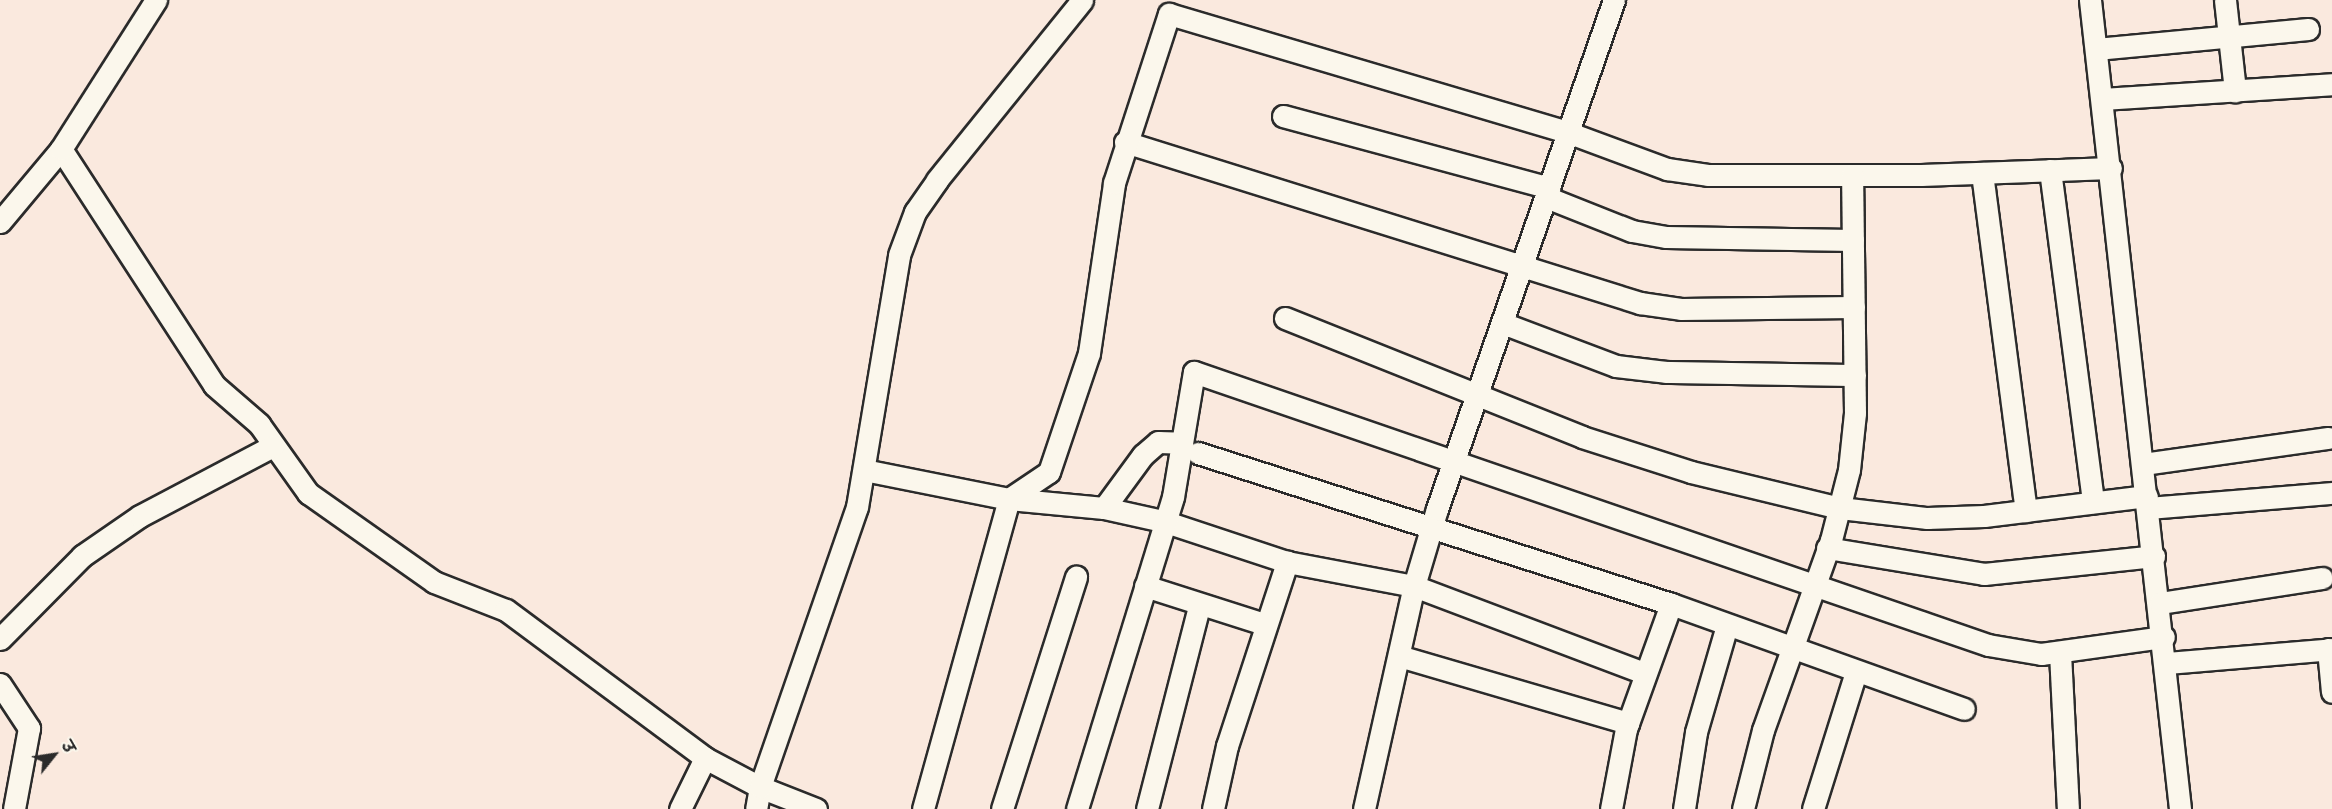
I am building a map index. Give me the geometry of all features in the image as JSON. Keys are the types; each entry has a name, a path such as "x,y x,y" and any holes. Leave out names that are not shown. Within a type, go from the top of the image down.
{"street":[{"path":"0,222 61,149 156,0"},
{"path":"756,809 760,787 858,507 899,255 915,212 1082,0"},
{"path":"1364,809 1414,586 1451,465 1477,391 1505,324 1567,132 1614,0"},
{"path":"2090,0 2167,663 2180,809"},
{"path":"2225,0 2235,91"},
{"path":"923,809 1009,499 1049,472 1089,353 1125,141 1169,14 1567,132 1667,169 1698,173 1852,175 2110,168"},
{"path":"2096,49 2308,29"},
{"path":"2102,99 2332,84"},
{"path":"1283,116 1547,192 1632,231 1666,237 1853,240"},
{"path":"1125,141 1525,263 1640,303 1681,309 1854,307"},
{"path":"61,149 214,385 259,424 295,478 331,511 434,582 471,593 525,623 705,758 760,787 816,809"},
{"path":"2050,170 2093,502"},
{"path":"1982,173 2026,511"},
{"path":"1743,809 1792,649 1840,508 1849,470 1855,375 1852,175"},
{"path":"1285,318 1477,391 1593,441 1691,472 1840,508 1927,518 2026,511 2093,502 2147,502 2332,493"},
{"path":"1505,324 1616,366 1666,372 1855,375"},
{"path":"1077,809 1163,521 1190,448 1194,372 1451,465 1988,645 2060,653 2164,637"},
{"path":"2143,464 2328,438"},
{"path":"1104,508 1143,455 1158,442 1190,448 1432,529 1671,604 1964,710"},
{"path":"0,639 82,556 140,516 273,446"},
{"path":"864,470 1009,499 1104,508 1163,521 1287,562 1414,586 1644,673"},
{"path":"1827,548 1984,574 2154,556"},
{"path":"1213,809 1264,624 1287,562"},
{"path":"1002,809 1076,577"},
{"path":"2160,603 2322,578"},
{"path":"1145,586 1199,606 1264,624"},
{"path":"1611,809 1628,723 1644,673 1671,604"},
{"path":"1147,809 1199,606"},
{"path":"1684,809 1696,732 1727,625"},
{"path":"2167,663 2330,649 2332,692"},
{"path":"2060,653 2068,809"},
{"path":"1400,656 1628,723"},
{"path":"1813,809 1815,791 1856,672"},
{"path":"0,684 29,728 14,809"},
{"path":"680,809 705,758"}]}
